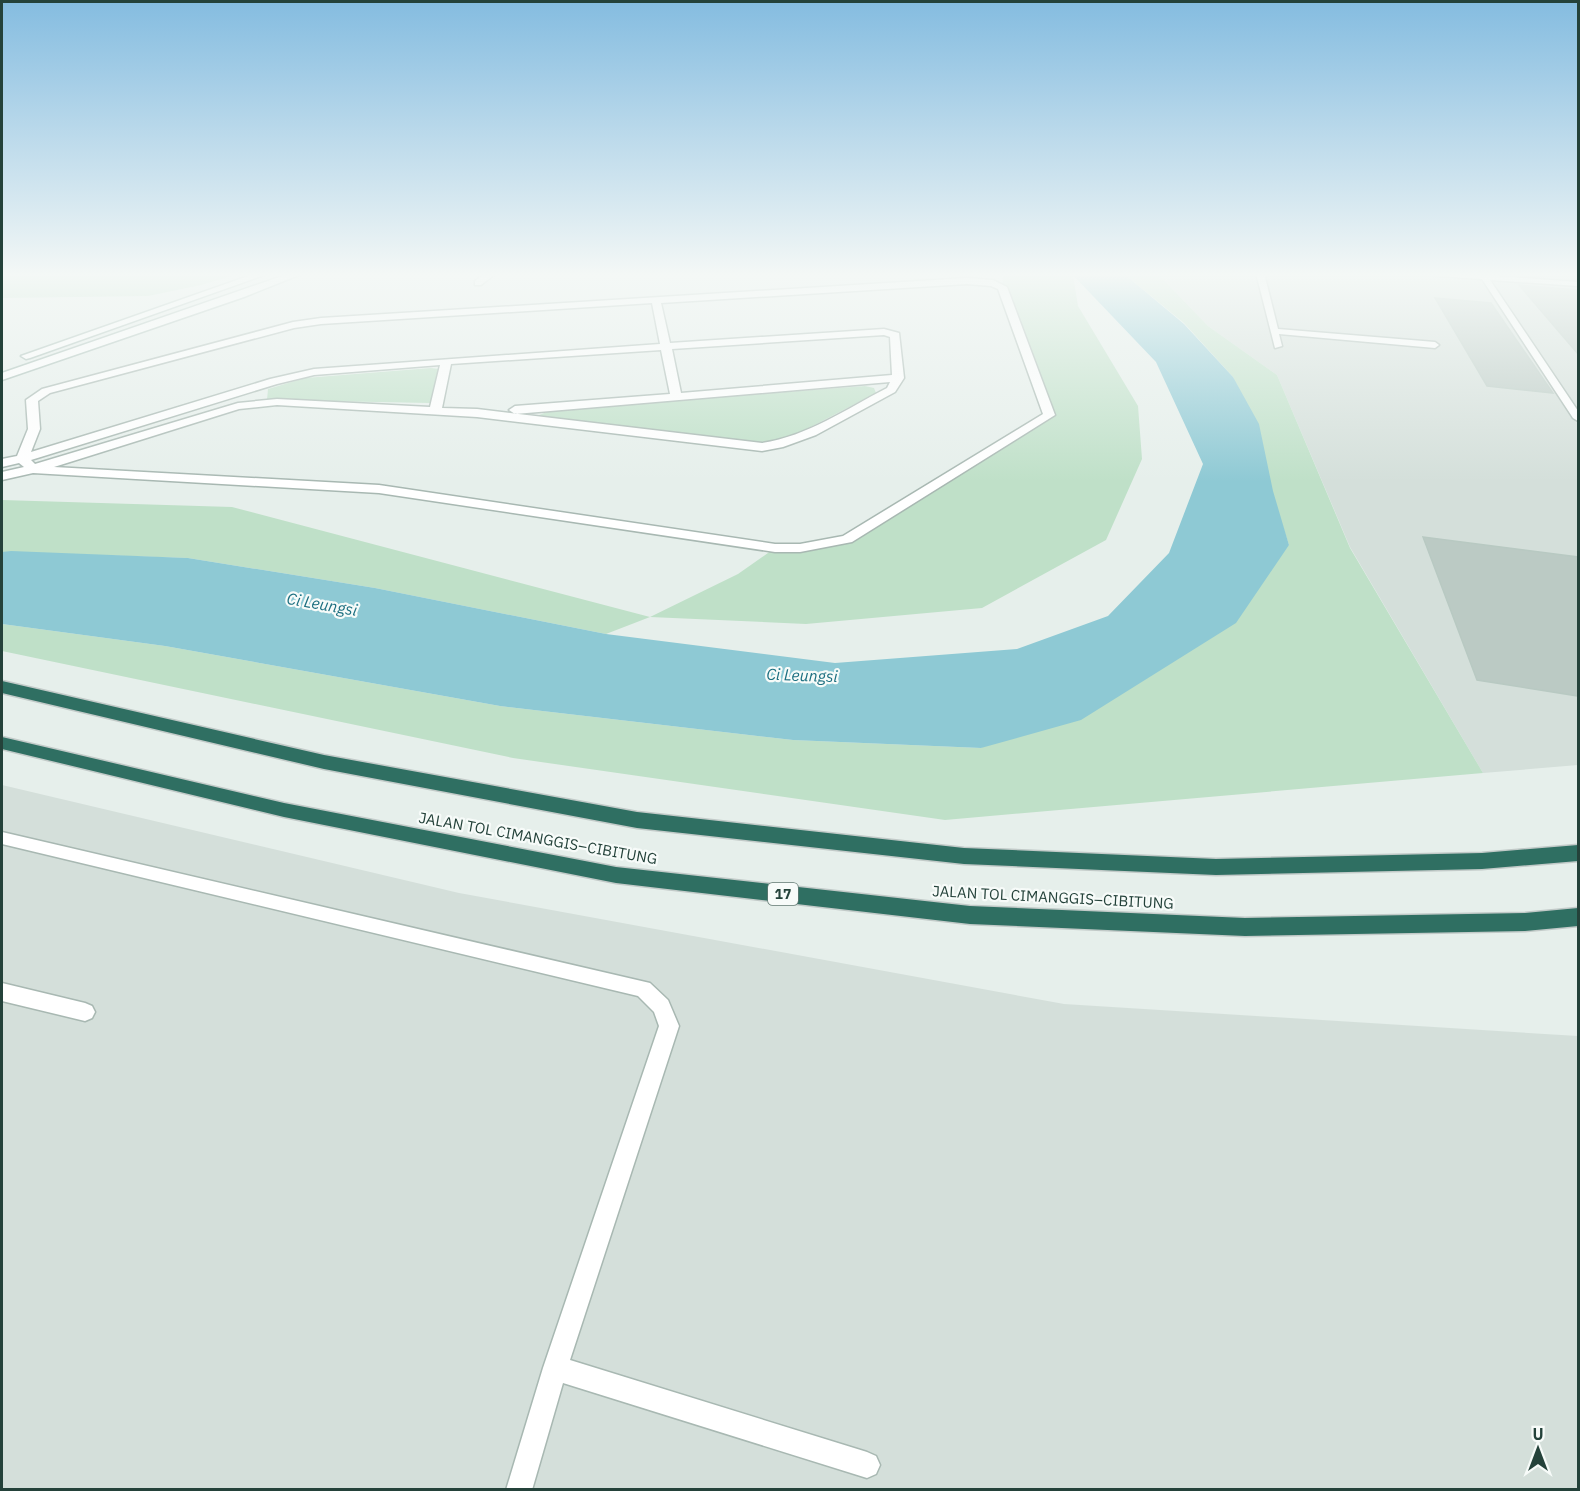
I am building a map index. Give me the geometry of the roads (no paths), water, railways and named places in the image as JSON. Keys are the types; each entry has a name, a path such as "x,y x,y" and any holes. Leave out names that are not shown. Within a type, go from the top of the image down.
{"highway":[{"path":"2,687 324,762 637,820 952,855 1216,867 1482,861 1578,853"},
{"name":"JALAN TOL CIMANGGIS–CIBITUNG","path":"2,743 285,810 616,875 970,915 1245,927 1526,922 1578,917"}],"street":[{"path":"12,361 65,343"},
{"path":"2,377 105,343"},
{"path":"22,459 34,429 32,400 46,391 227,343"},
{"path":"664,343 676,396"},
{"path":"2,463 22,459 274,381 314,372 718,343"},
{"path":"2,476 33,469 238,406 277,402 477,413 762,447 779,446 798,439 891,390 898,378 896,343"},
{"path":"22,459 33,469 379,489 775,548 800,548 847,539 1049,415 1022,343"},
{"path":"435,412 446,361"},
{"path":"477,413 898,378"},
{"path":"274,381 277,402"}],"lane":[{"path":"1407,343 1435,345"},
{"path":"1528,343 1578,418"},
{"path":"2,838 643,989 661,1006 669,1026 555,1368 519,1490"},
{"path":"2,992 85,1012"},
{"path":"555,1368 867,1465"}],"water":[{"name":"Ci Leungsi","path":"1137,343 1201,343 1233,377 1259,424 1273,491 1289,545 1236,623 1081,720 981,748 793,740 500,706 165,646 2,624 2,552 11,551 188,558 375,588 606,634 835,663 1017,649 1108,616 1169,553 1203,464 1156,362"}]}
